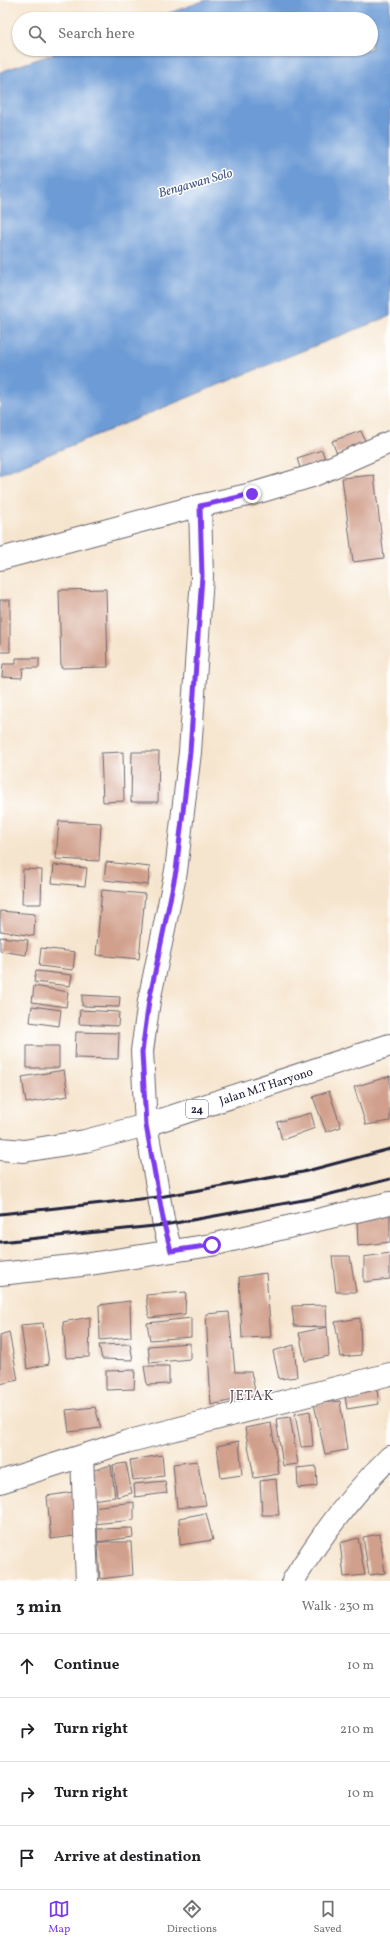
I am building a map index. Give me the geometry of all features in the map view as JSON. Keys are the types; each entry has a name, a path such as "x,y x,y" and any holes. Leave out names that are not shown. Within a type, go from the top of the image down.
{"main road":[{"path":"0,559 200,506 252,494 312,476 390,442"},
{"path":"171,1251 164,1224 146,1125 142,1052 149,1001 176,871 190,752 202,576 200,506"},
{"name":"Jalan M.T Haryono","path":"0,1149 24,1151 85,1141 146,1125 390,1046"},
{"path":"0,1274 90,1264 212,1245 390,1203"},
{"path":"0,1482 126,1442 390,1374"},
{"path":"82,1456 87,1581"},
{"path":"294,1581 310,1554 369,1477 390,1457"}],"water":[{"name":"Bengawan Solo","path":"206,0 390,0 390,316 0,474 0,72 47,56 378,56 378,12 172,12"}],"building":[{"path":"361,431 366,443 337,454 332,441"},
{"path":"322,450 326,463 301,471 297,458"},
{"path":"374,475 384,558 353,562 342,478"},
{"path":"106,589 108,667 61,668 59,590"},
{"path":"0,600 10,600 10,652 0,652"},
{"path":"16,658 39,658 39,668 23,668 22,678 2,677 3,664 16,664"},
{"path":"123,752 124,801 103,802 101,753"},
{"path":"132,752 159,752 158,802 131,802"},
{"path":"59,821 101,823 99,861 56,859"},
{"path":"106,862 150,867 148,885 104,880"},
{"path":"54,865 87,868 85,886 52,883"},
{"path":"23,869 42,870 41,904 22,904"},
{"path":"102,890 145,894 139,959 96,955"},
{"path":"0,911 35,914 34,936 0,931"},
{"path":"0,937 28,940 26,955 0,951"},
{"path":"41,948 75,952 73,970 39,966"},
{"path":"36,971 72,975 70,986 34,982"},
{"path":"34,986 68,992 66,1007 32,1002"},
{"path":"82,995 120,997 119,1007 82,1006"},
{"path":"32,1006 61,1010 59,1026 30,1022"},
{"path":"80,1010 119,1012 118,1026 79,1024"},
{"path":"76,1032 119,1033 118,1059 75,1058"},
{"path":"27,1046 59,1046 59,1068 27,1068"},
{"path":"64,1070 68,1096 26,1103 22,1077"},
{"path":"390,1076 390,1121 366,1125 354,1087"},
{"path":"329,1091 341,1127 326,1132 313,1097"},
{"path":"311,1113 315,1128 282,1140 277,1122"},
{"path":"390,1215 390,1242 358,1246 357,1219"},
{"path":"390,1253 390,1279 364,1282 364,1257"},
{"path":"332,1256 350,1256 356,1292 336,1292"},
{"path":"266,1273 271,1337 242,1338 239,1277"},
{"path":"186,1292 185,1314 149,1318 146,1295"},
{"path":"130,1301 131,1337 100,1340 99,1305"},
{"path":"326,1305 327,1327 294,1326 292,1306"},
{"path":"229,1312 235,1372 251,1372 256,1395 211,1405 206,1314"},
{"path":"90,1317 89,1357 66,1358 63,1322"},
{"path":"191,1318 191,1337 150,1340 147,1323"},
{"path":"360,1318 361,1355 341,1357 335,1322"},
{"path":"43,1323 49,1364 27,1369 21,1325"},
{"path":"327,1327 329,1356 305,1361 299,1333"},
{"path":"9,1332 18,1380 0,1384 0,1335"},
{"path":"190,1343 190,1359 150,1363 148,1346"},
{"path":"130,1344 133,1360 102,1359 99,1345"},
{"path":"294,1345 297,1377 279,1379 273,1351"},
{"path":"144,1366 169,1366 169,1384 147,1385"},
{"path":"135,1370 134,1389 106,1390 106,1371"},
{"path":"377,1390 379,1404 347,1409 345,1396"},
{"path":"340,1401 347,1450 325,1454 314,1404"},
{"path":"95,1407 101,1428 69,1432 66,1410"},
{"path":"310,1411 313,1446 301,1447 295,1414"},
{"path":"290,1417 298,1464 283,1466 276,1419"},
{"path":"271,1423 279,1474 254,1478 245,1428"},
{"path":"239,1441 242,1475 221,1478 217,1446"},
{"path":"162,1455 164,1476 133,1480 130,1460"},
{"path":"197,1461 206,1505 177,1508 173,1464"},
{"path":"126,1463 132,1493 117,1497 113,1465"},
{"path":"111,1465 115,1497 91,1500 88,1472"},
{"path":"316,1466 317,1486 298,1488 297,1468"},
{"path":"276,1479 279,1515 262,1515 260,1481"},
{"path":"165,1481 167,1493 135,1497 134,1484"},
{"path":"73,1492 74,1536 51,1539 47,1496"},
{"path":"134,1502 134,1520 93,1524 92,1507"},
{"path":"206,1513 213,1540 180,1545 179,1518"},
{"path":"132,1528 133,1537 98,1542 131,1542 133,1575 100,1579 97,1529"},
{"path":"380,1534 385,1573 369,1575 363,1537"},
{"path":"358,1538 365,1575 344,1577 340,1543"}],"railway":[{"path":"0,1214 159,1197 303,1172 390,1149"},
{"path":"0,1242 164,1225 315,1198 390,1179"}],"district":[{"name":"JETAK","path":"252,1395"}],"route":[{"path":"212,1245 171,1251 164,1224 146,1125 142,1052 149,1001 176,871 190,752 202,576 200,506 252,494"}]}
